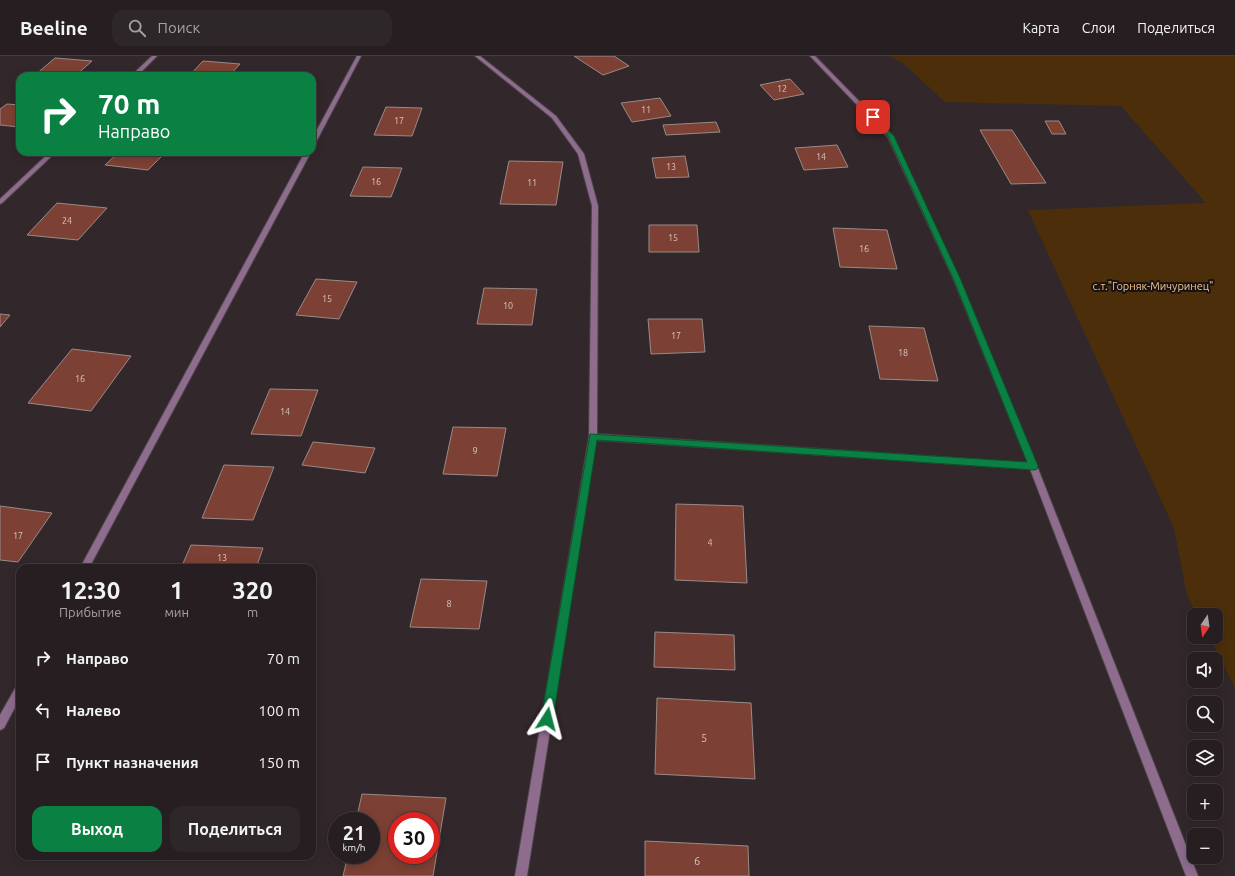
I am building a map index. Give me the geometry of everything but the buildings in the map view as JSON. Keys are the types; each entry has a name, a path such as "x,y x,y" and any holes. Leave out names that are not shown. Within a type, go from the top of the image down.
{"street":[{"path":"138,72 155,56"},
{"path":"316,137 359,56"},
{"path":"477,56 554,117 582,154 595,206 593,436 521,876"},
{"path":"812,56 890,136 956,278 1034,466 1192,876"},
{"path":"0,202 49,156"},
{"path":"86,564 306,156"},
{"path":"593,436 1034,466"},
{"path":"0,725 16,695"}],"green space":[{"name":"с.т.\"Горняк-Мичуринец\"","path":"889,56 1235,56 1235,688 1223,664 1223,652 1217,652 1213,644 1223,644 1223,608 1194,608 1187,595 1174,528 1028,210 1206,203 1121,106 945,102 903,63"}],"route":[{"path":"547,719 593,436 1034,466 956,278 890,136 873,117"}]}
